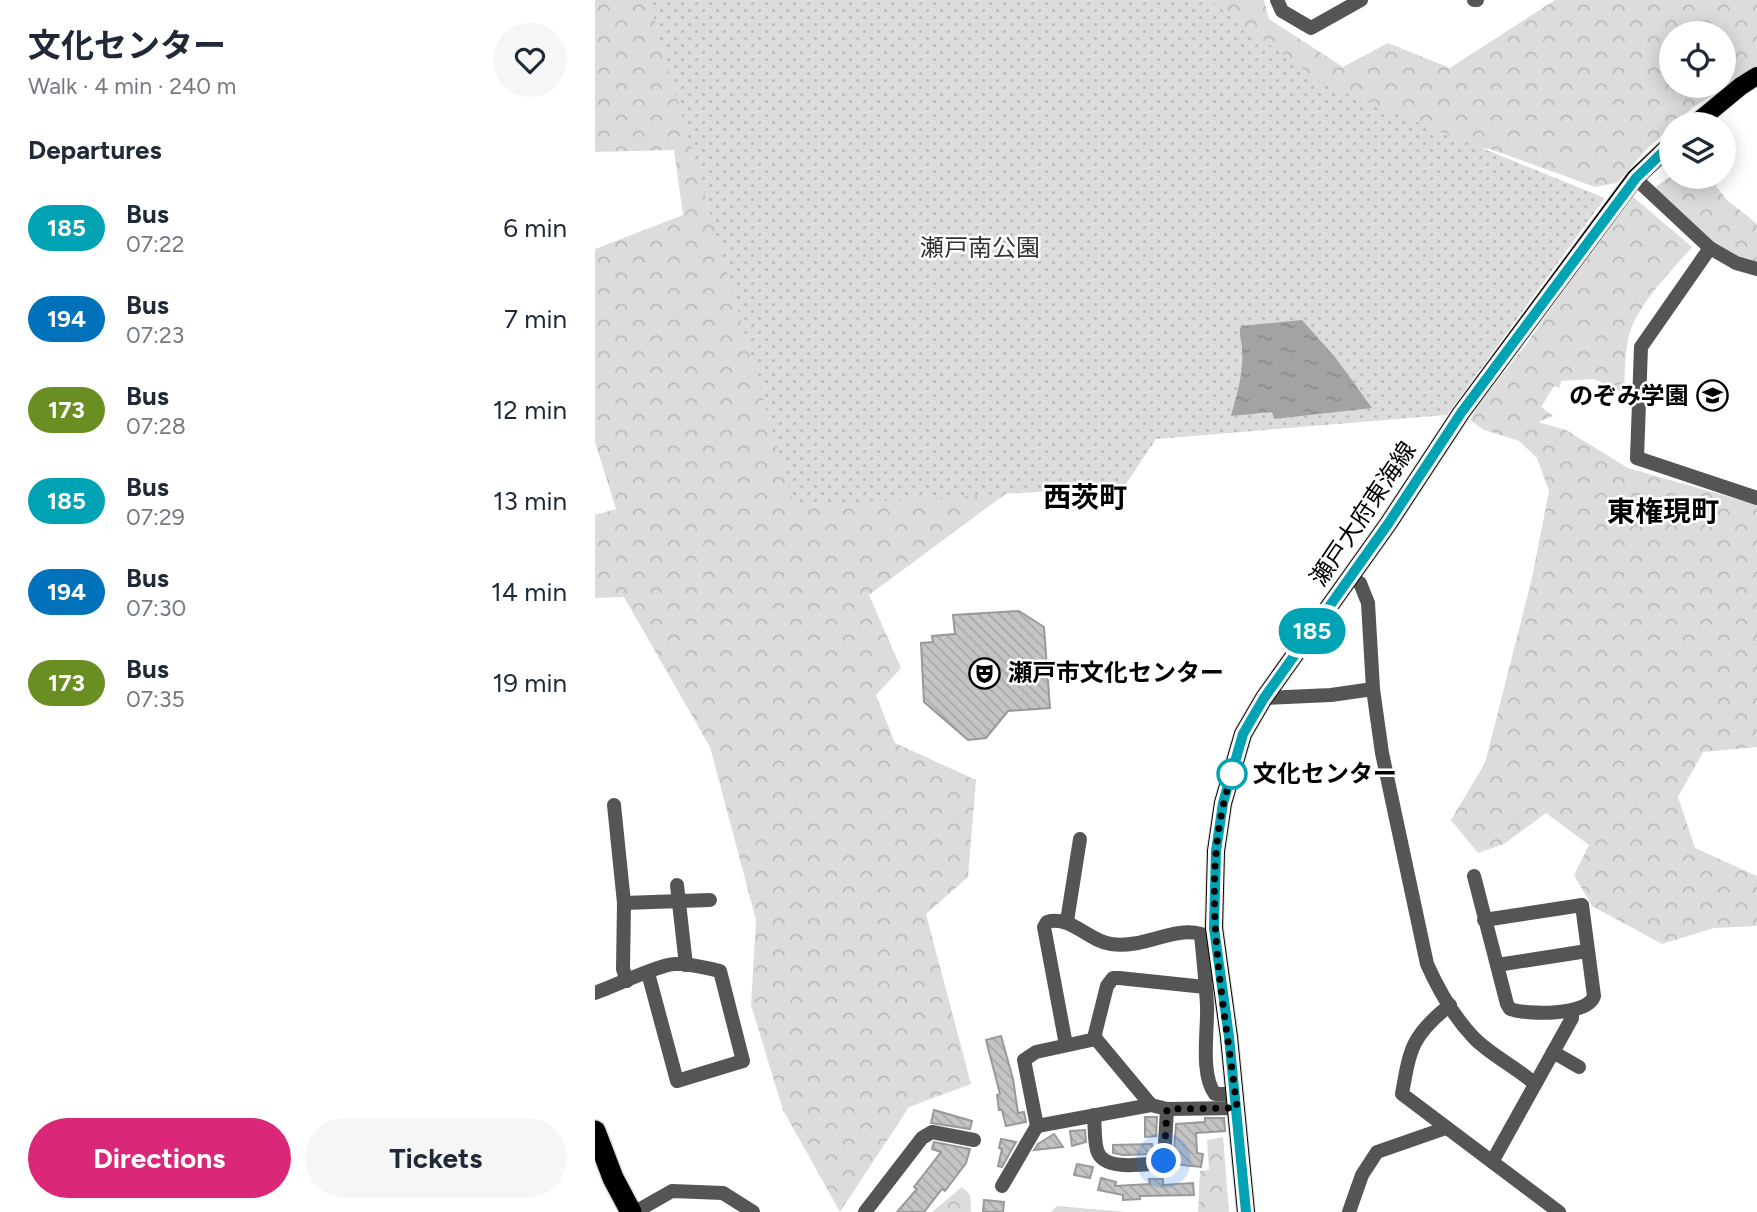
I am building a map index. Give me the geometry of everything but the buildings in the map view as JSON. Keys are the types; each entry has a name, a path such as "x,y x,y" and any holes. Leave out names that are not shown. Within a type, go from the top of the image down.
{"highway":[{"path":"595,1131 613,1178 633,1212"}],"main road":[{"path":"1710,112 1757,76"},
{"name":"瀬戸大府東海線","path":"1246,1212 1236,1101 1214,928 1216,851 1223,803 1243,734 1264,698 1350,578 1461,413 1636,178 1659,156"}],"street":[{"path":"1277,0 1282,11 1311,28 1361,0"},
{"path":"1636,178 1710,248 1736,263 1757,269"},
{"path":"1710,248 1641,347 1637,458 1757,498"},
{"path":"1350,578 1360,583 1368,603 1373,689 1382,752 1424,951 1439,991 1475,1039 1535,1084"},
{"path":"1264,698 1332,695 1373,689"},
{"path":"614,805 624,903 623,969 627,981"},
{"path":"1067,922 1080,839"},
{"path":"1474,876 1484,920 1510,1009 1572,1012 1587,1006 1594,996 1582,905 1484,920"},
{"path":"677,885 686,965"},
{"path":"624,903 710,900"},
{"path":"1066,1045 1044,927 1047,922 1055,919 1067,922 1089,937 1109,944 1134,946 1189,930 1201,934 1209,1087 1215,1094 1236,1101"},
{"path":"1497,965 1587,951"},
{"path":"595,993 648,973 673,964 720,971 743,1061 677,1081 648,973"},
{"path":"1151,1105 1094,1034 1107,986 1113,978 1205,987"},
{"path":"1450,1005 1427,1023 1412,1048 1402,1094 1559,1212"},
{"path":"1492,1162 1572,1018 1572,1012"},
{"path":"1002,1186 1037,1126 1024,1060 1036,1052 1096,1039"},
{"path":"1553,1052 1579,1067"},
{"path":"1037,1126 1151,1105 1167,1109 1236,1101"},
{"path":"1094,1115 1097,1151 1101,1157 1114,1164 1160,1163 1164,1161 1167,1109"},
{"path":"1349,1212 1362,1175 1377,1152 1446,1128"},
{"path":"865,1212 922,1138 932,1132 974,1140"},
{"path":"633,1212 672,1191 723,1193 753,1212"}],"green space":[{"path":"595,0 931,0 1023,481 869,595 901,668 876,695 895,743 976,780 968,877 926,914 971,1084 909,1107 840,1212 783,1110 751,1005 756,920 710,747 624,597 595,598 595,515 616,509 595,442 595,249 683,215 674,150 595,152"},
{"name":"瀬戸南公園","path":"649,0 1209,0 1323,84 1605,198 1447,415 1156,439 1124,487 794,506"},
{"path":"1082,0 1264,0 1269,19 1343,67 1388,43 1450,68 1555,0 1757,0 1757,67 1736,80 1736,21 1659,21 1659,98 1708,98 1688,112 1659,112 1659,138 1617,183 1595,187 1490,149 1340,139"},
{"path":"1659,184 1659,189 1718,189 1727,200 1757,224 1757,264 1721,254 1654,188"},
{"path":"1631,195 1692,247 1657,287 1635,320 1627,347 1624,393 1594,379 1561,381 1560,388 1554,386 1541,407 1553,416 1538,422 1566,430 1628,468 1757,505 1757,747 1703,752 1678,797 1695,848 1757,876 1757,926 1714,928 1662,944 1592,906 1574,875 1589,845 1546,813 1504,844 1478,853 1451,820 1485,763 1532,578 1549,491 1537,458 1519,441 1484,430 1470,420"},
{"path":"1223,1137 1229,1212 1198,1212 1200,1171 1209,1170 1207,1140"},
{"path":"962,1187 970,1195 971,1212 932,1212"},
{"path":"1057,1206 1127,1212 1051,1212"}],"water":[{"path":"1302,320 1335,357 1372,408 1274,419 1272,412 1231,416 1242,366 1241,326"}],"bus line":[{"name":"185","path":"1246,1212 1229,1037 1214,928 1216,851 1223,803 1243,734 1264,698 1388,524 1461,413 1636,178 1659,154"}],"place":[{"name":"のぞみ学園","path":"1712,396"},
{"name":"瀬戸市文化センター","path":"985,673"},
{"name":"文化センター","path":"1232,774"}],"district":[{"name":"西茨町","path":"1085,497"},
{"name":"東権現町","path":"1663,511"}],"route":[{"path":"1164,1161 1167,1109 1237,1108 1214,928 1216,851 1223,803 1232,774"}]}
